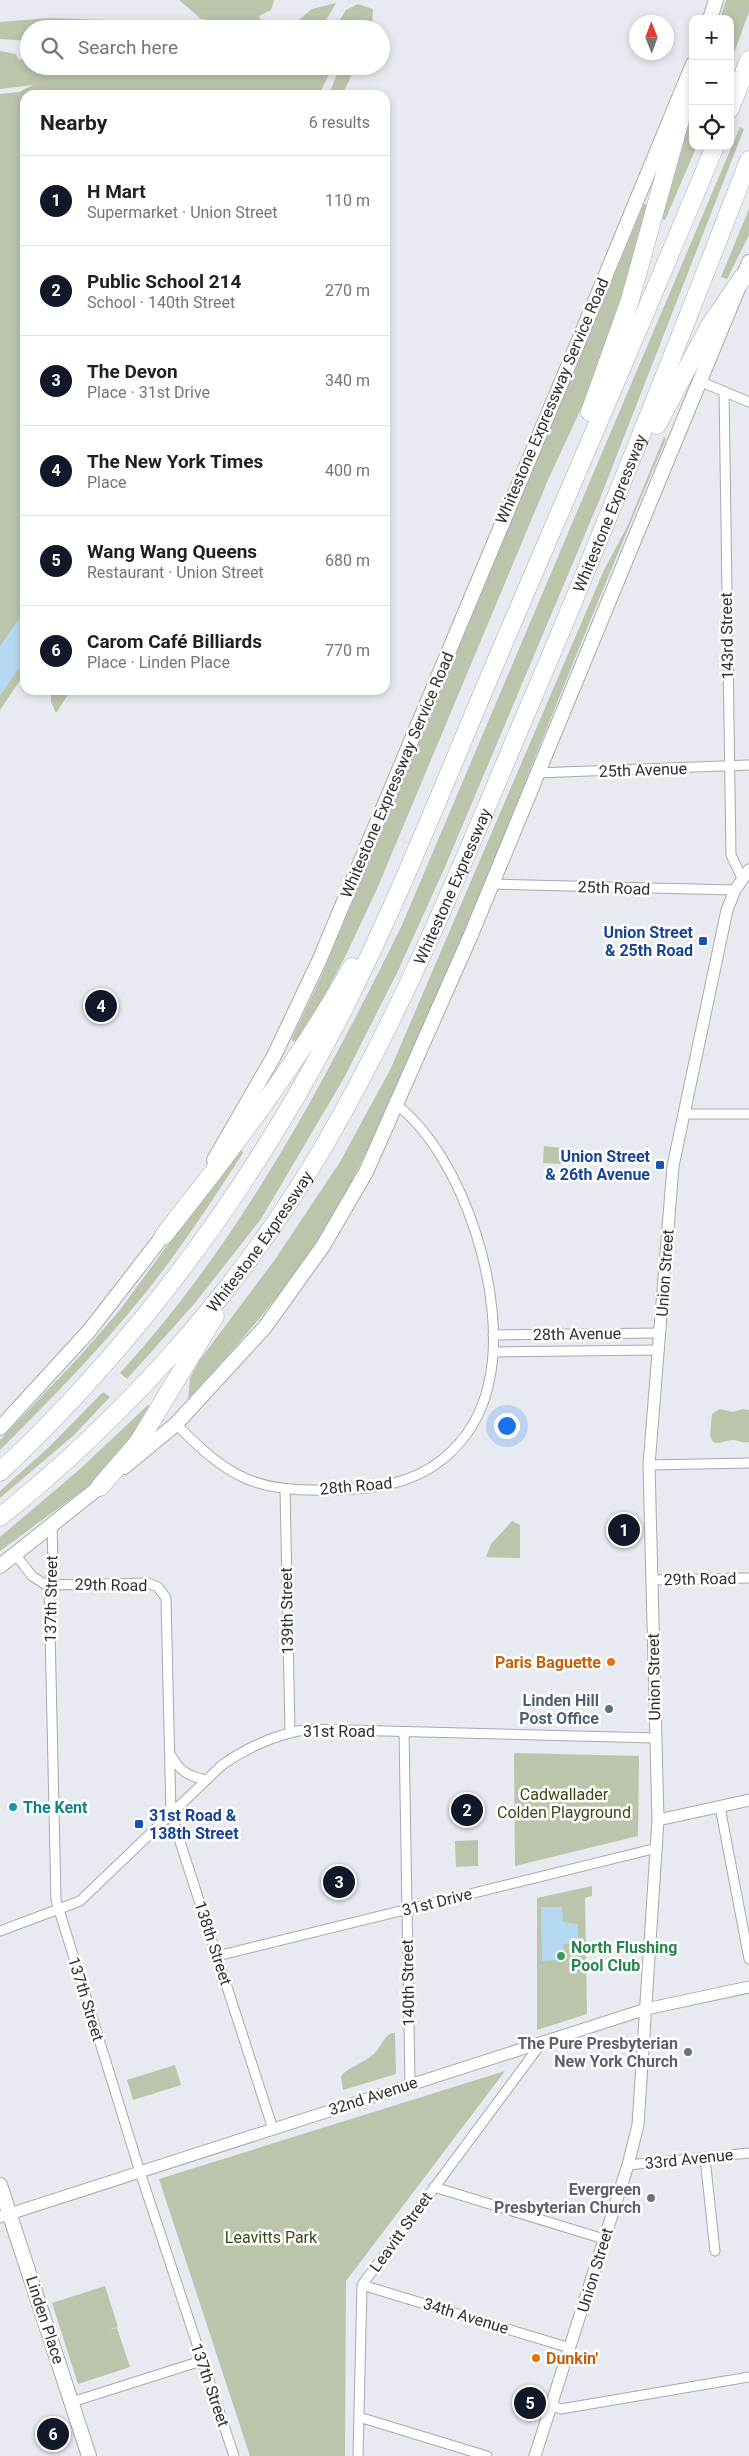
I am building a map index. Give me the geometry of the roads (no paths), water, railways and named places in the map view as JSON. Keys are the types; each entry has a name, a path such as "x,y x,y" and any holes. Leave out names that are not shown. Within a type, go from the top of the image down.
{"highway":[{"path":"732,105 749,60"},
{"path":"513,622 624,318 689,87"},
{"path":"0,1472 63,1410 122,1346 178,1277 233,1198 285,1117 327,1040 381,930 410,865 713,150"},
{"name":"Whitestone Expressway","path":"0,1517 74,1453 157,1370 219,1298 273,1225 338,1120 406,987 455,882 558,639 658,394 749,160"},
{"path":"558,639 676,386 710,325 747,273"},
{"path":"164,1234 231,1150 308,1040 410,865"},
{"path":"100,1487 138,1443 273,1225"}],"main road":[{"path":"711,15 716,0"},
{"name":"Whitestone Expressway Service Road","path":"0,1428 89,1331 164,1234 203,1177 249,1101 282,1041 312,977 568,369 689,74"},
{"path":"0,1566 176,1424 258,1336 301,1279 332,1232 359,1184 397,1105 492,884 536,773 699,381 747,273"},
{"name":"Linden Place","path":"0,2185 5,2215 72,2402 89,2456"}],"street":[{"path":"699,381 749,402"},
{"name":"143rd Street","path":"724,391 731,855 746,874"},
{"name":"25th Avenue","path":"536,773 749,765"},
{"name":"Union Street","path":"535,2456 628,2165 638,2125 658,1820 650,1465 673,1166 727,910 735,890 746,874"},
{"name":"25th Road","path":"492,884 735,890"},
{"name":"28th Road","path":"176,1424 204,1452 229,1472 252,1482 285,1489 379,1487 411,1478 433,1466 459,1444 475,1421 488,1389 493,1352 487,1275 480,1245 466,1207 436,1150 418,1126 397,1105"},
{"path":"683,1114 749,1114"},
{"name":"28th Avenue","path":"493,1335 660,1333"},
{"name":"28th Avenue","path":"493,1352 659,1350"},
{"path":"650,1465 749,1463"},
{"name":"139th Street","path":"285,1489 290,1732"},
{"name":"137th Street","path":"52,1525 52,1571 48,1585 54,1889 58,1910 140,2172 234,2456"},
{"path":"15,1554 34,1578 48,1585"},
{"name":"29th Road","path":"652,1580 749,1578"},
{"name":"29th Road","path":"48,1585 145,1583 160,1589"},
{"name":"138th Street","path":"160,1589 167,1606 171,1814 274,2129"},
{"name":"31st Road","path":"0,1931 80,1901 206,1780 240,1752 290,1732 309,1729 656,1738"},
{"name":"140th Street","path":"404,1732 410,2084"},
{"path":"170,1754 178,1768 187,1775 206,1780"},
{"path":"658,1820 749,1800"},
{"path":"720,1806 749,1959"},
{"name":"31st Drive","path":"217,1956 657,1848"},
{"name":"32nd Avenue","path":"5,2215 646,2009 749,1987"},
{"name":"Leavitt Street","path":"358,2456 362,2285 543,2041"},
{"name":"33rd Avenue","path":"628,2165 749,2153"},
{"path":"705,2158 715,2251"},
{"path":"434,2187 604,2239"},
{"name":"34th Avenue","path":"362,2285 570,2348"},
{"path":"72,2402 201,2360"},
{"path":"551,2405 561,2409 749,2377"},
{"path":"359,2417 487,2456"}],"water":[{"path":"20,617 20,666 0,695 0,647"},
{"path":"541,1907 562,1907 563,1922 578,1924 578,1942 564,1944 564,1959 542,1961"}],"place":[{"name":"Union Street & 25th Road","path":"703,941"},
{"name":"The New York Times","path":"101,1006"},
{"name":"Union Street & 26th Avenue","path":"660,1165"},
{"name":"H Mart","path":"624,1530"},
{"name":"Paris Baguette","path":"611,1662"},
{"name":"Linden Hill Post Office","path":"609,1709"},
{"name":"The Kent","path":"13,1807"},
{"name":"Public School 214","path":"467,1810"},
{"name":"31st Road & 138th Street","path":"139,1824"},
{"name":"The Devon","path":"339,1882"},
{"name":"North Flushing Pool Club","path":"561,1956"},
{"name":"The Pure Presbyterian New York Church","path":"688,2052"},
{"name":"Evergreen Presbyterian Church","path":"651,2198"},
{"name":"Dunkin'","path":"536,2358"},
{"name":"Wang Wang Queens","path":"530,2403"},
{"name":"Carom Café Billiards","path":"53,2434"}],"park label":[{"name":"Cadwallader Colden Playground","path":"564,1803"},
{"name":"Leavitts Park","path":"271,2237"}]}
